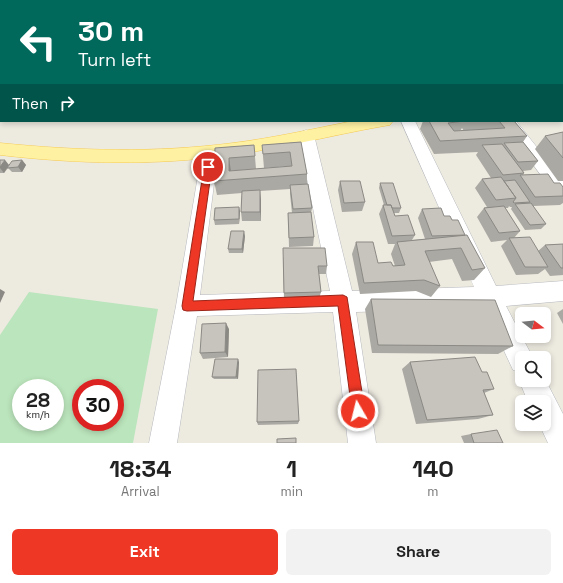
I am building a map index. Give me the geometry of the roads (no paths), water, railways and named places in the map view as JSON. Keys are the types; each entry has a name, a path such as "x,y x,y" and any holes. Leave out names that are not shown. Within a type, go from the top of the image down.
{"main road":[{"path":"0,148 38,154 112,157 210,152 266,144 378,122"}],"street":[{"path":"408,122 490,297 517,351"},
{"path":"509,122 563,192"},
{"path":"306,135 343,300 362,443"},
{"path":"163,443 187,306 210,152"},
{"path":"187,306 343,300 490,297 563,291"},
{"path":"551,419 563,443"}]}
